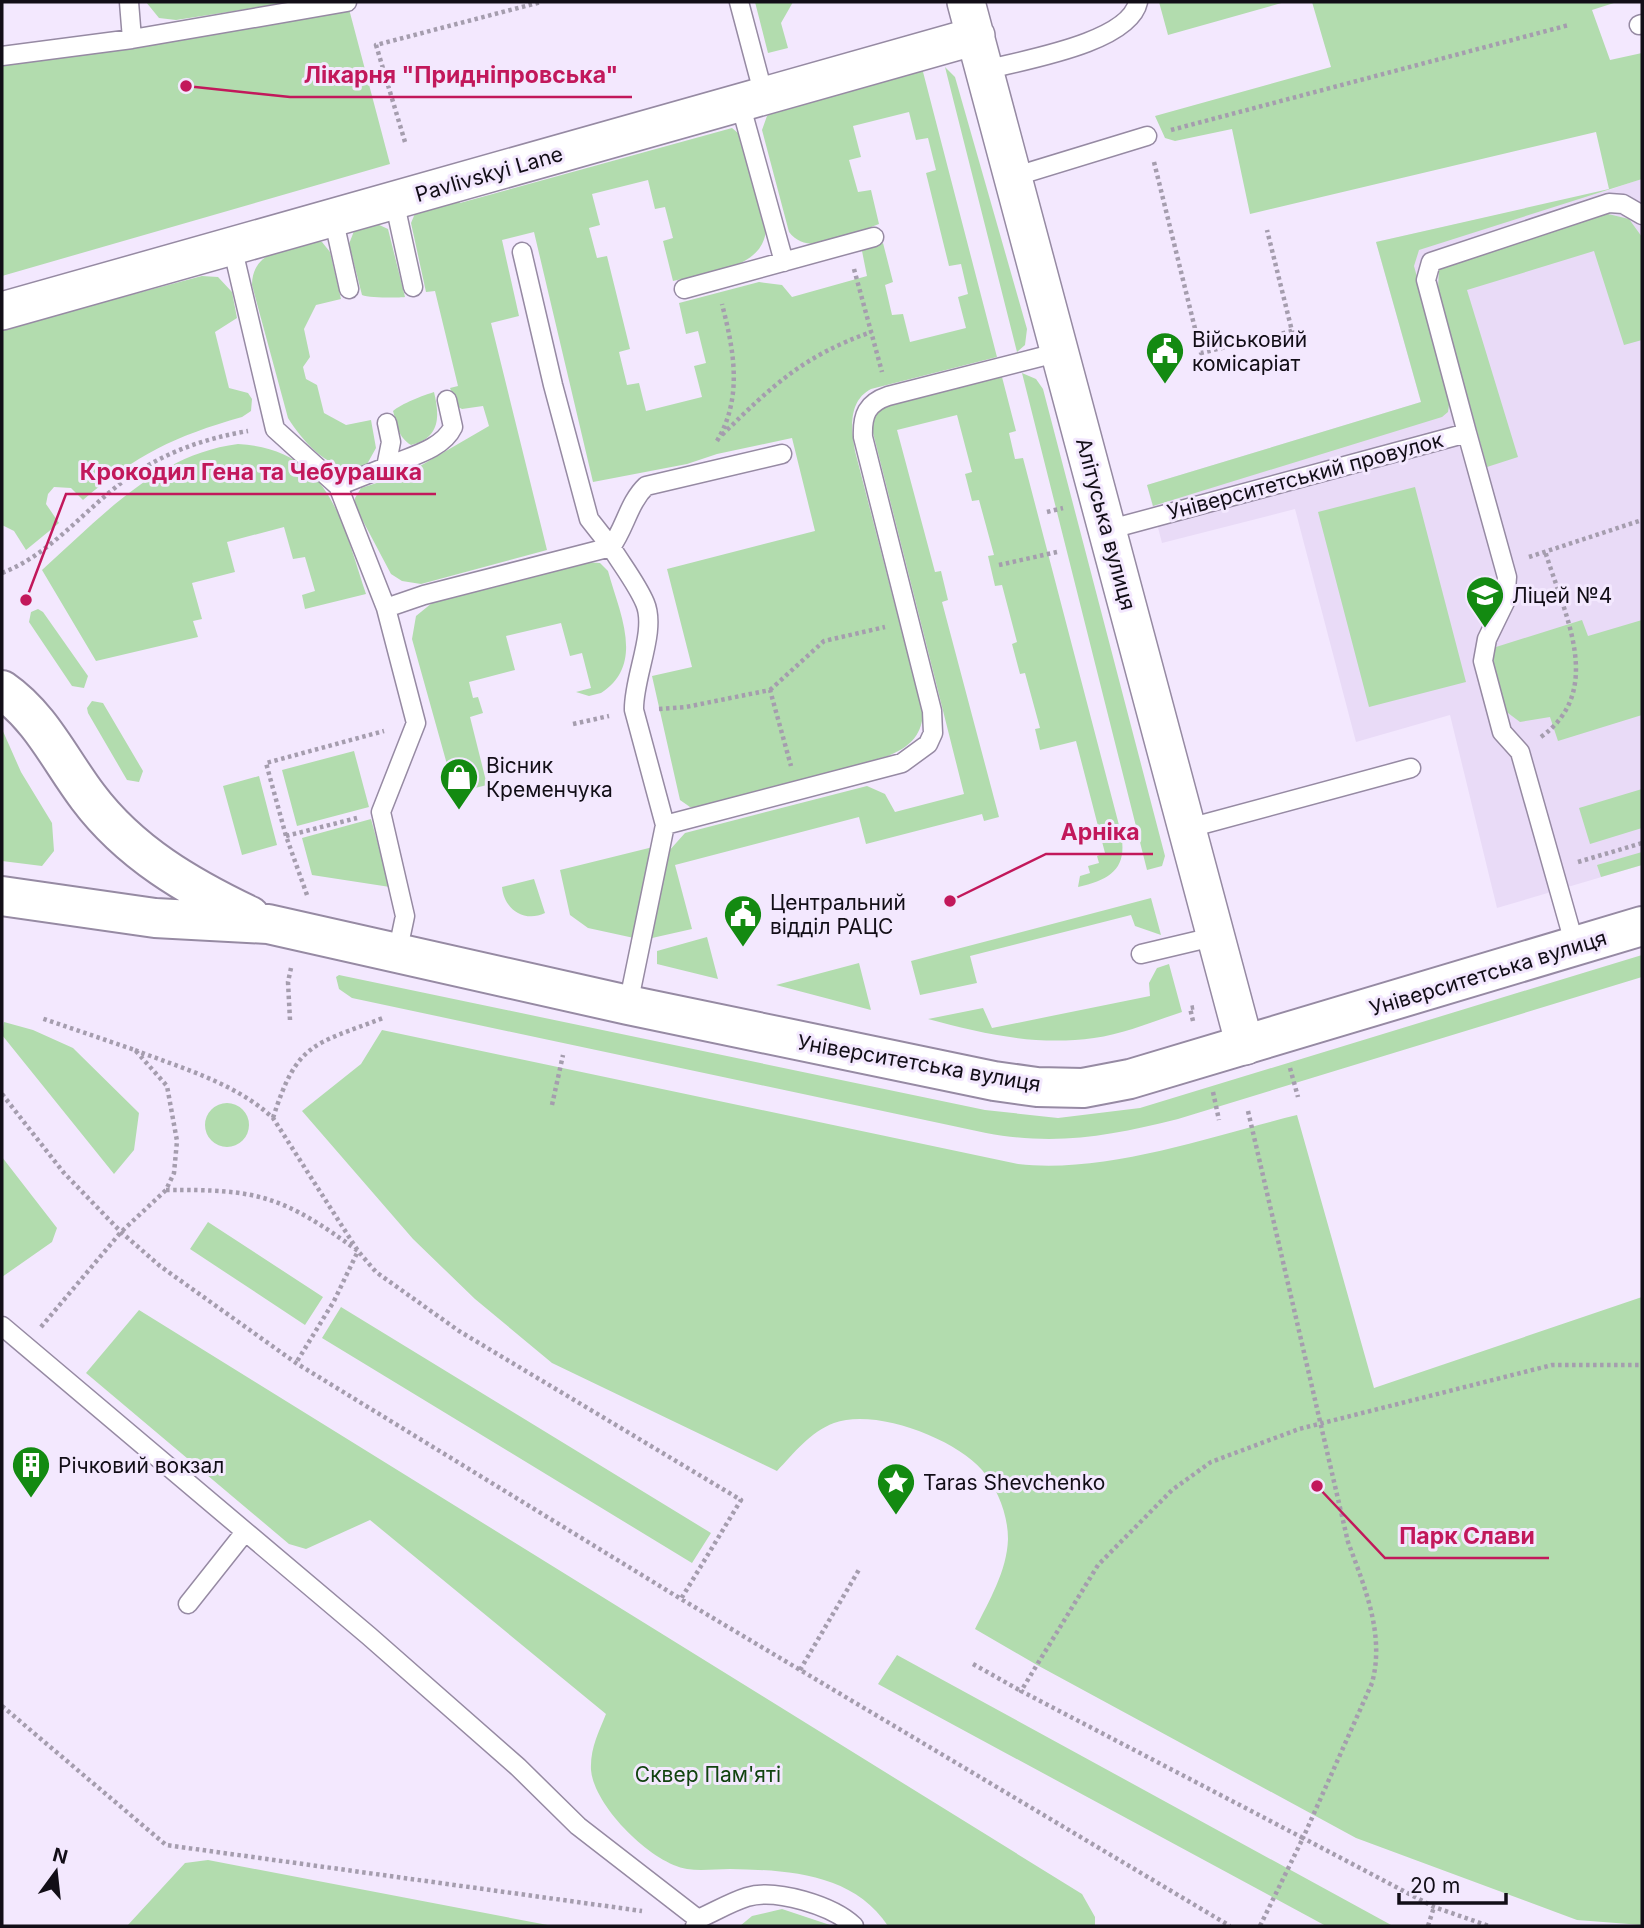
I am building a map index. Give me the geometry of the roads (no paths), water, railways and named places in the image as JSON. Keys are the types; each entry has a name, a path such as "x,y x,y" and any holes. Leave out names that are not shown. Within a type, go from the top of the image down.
{"street":[{"name":"Pavlivskyi Lane","path":"2,311 976,36"},
{"name":"Алітуська вулиця","path":"976,36 1245,1046"},
{"name":"Університетська вулиця","path":"2,690 29,712 89,798 119,832 165,871 197,891 268,924"},
{"name":"Університетська вулиця","path":"2,896 155,918 268,924 628,1005 939,1070 1037,1087 1083,1088 1130,1079 1245,1046 1642,926"}],"lane":[{"path":"129,2 132,39"},
{"path":"2,56 132,39 347,2"},
{"path":"739,2 752,99 784,262"},
{"path":"976,36 1106,36 1128,22 1135,13 1138,2"},
{"path":"1013,177 1147,136"},
{"path":"394,200 413,287"},
{"path":"1467,433 1426,280 1431,262 1609,203 1623,204 1642,215"},
{"path":"332,217 349,289"},
{"path":"684,289 874,237"},
{"path":"232,246 275,429 338,486 386,608 416,723 381,812 405,916 397,954"},
{"path":"522,252 553,385 589,519 611,547 645,604 648,617 633,692 634,710 665,825 628,1005"},
{"path":"665,825 882,771 902,763 928,744 933,733 932,711 863,437 865,410 874,401 888,396 1060,352"},
{"path":"338,486 439,444 449,436 453,427 447,400"},
{"path":"386,467 391,443 387,423"},
{"name":"Університетський провулок","path":"1107,530 1467,433 1505,566 1507,590 1501,615 1487,639 1482,661 1502,732 1521,752 1575,946"},
{"path":"386,608 424,594 611,547 622,532 636,495 646,486 782,454"},
{"path":"1189,828 1411,768"},
{"path":"1141,954 1217,936"},
{"path":"2,1326 518,1767 578,1826 697,1923 750,1896 783,1897 824,1906 854,1926"},
{"path":"188,1604 245,1532"}],"place":[{"name":"Лікарня \"Придніпровська\"","path":"186,86"},
{"name":"Військовий комісаріат","path":"1165,385"},
{"name":"Крокодил Гена та Чебурашка","path":"26,600"},
{"name":"Ліцей №4","path":"1485,629"},
{"name":"Вісник Кременчука","path":"459,811"},
{"name":"Арніка","path":"950,901"},
{"name":"Центральний відділ РАЦС","path":"743,948"},
{"name":"Парк Слави","path":"1317,1486"},
{"name":"Річковий вокзал","path":"31,1499"},
{"name":"Taras Shevchenko","path":"896,1516"}],"park label":[{"name":"Сквер Пам'яті","path":"708,1774"}]}
